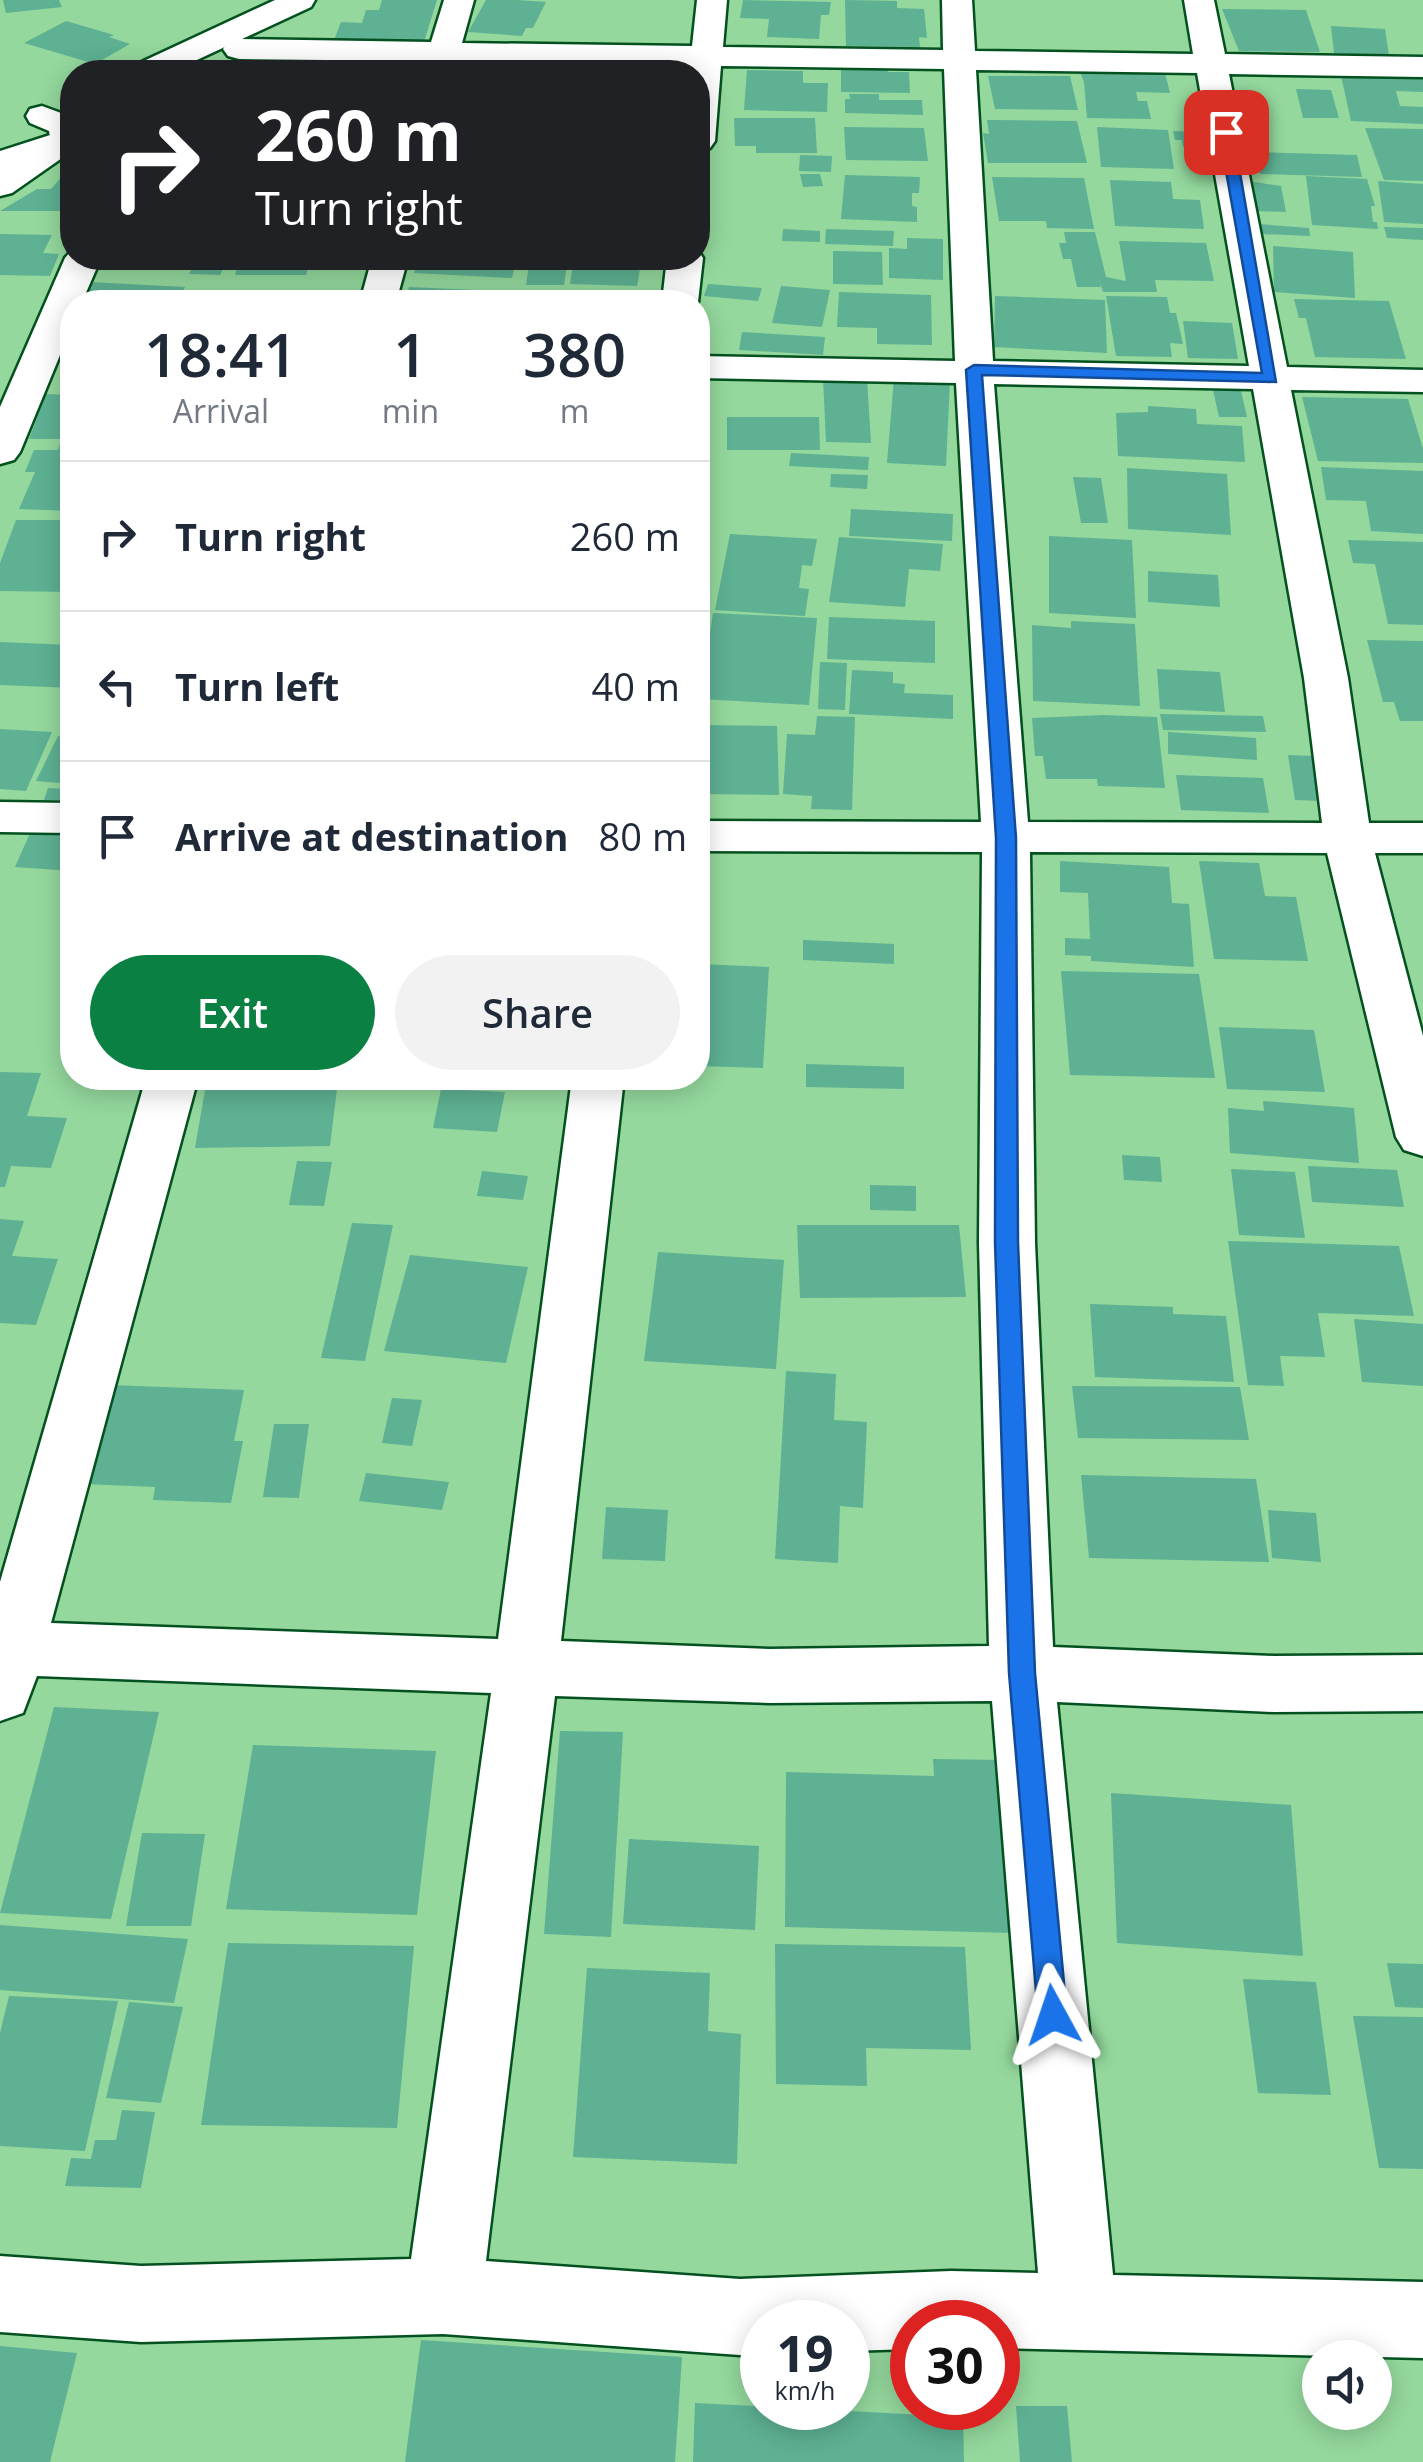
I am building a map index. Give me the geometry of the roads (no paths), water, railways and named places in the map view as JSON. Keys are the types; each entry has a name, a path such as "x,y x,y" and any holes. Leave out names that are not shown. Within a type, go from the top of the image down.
{"street":[{"path":"172,60 300,0"},
{"path":"219,60 338,0"},
{"path":"442,60 460,0"},
{"path":"707,60 712,0"},
{"path":"957,0 974,370 1006,838 1007,1242 1022,1673 1079,2312"},
{"path":"1199,0 1326,678 1348,836 1423,1137"},
{"path":"238,49 425,60"},
{"path":"475,60 708,53 1423,67"},
{"path":"0,159 40,116"},
{"path":"0,159 60,142"},
{"path":"0,186 60,146"},
{"path":"0,452 60,313"},
{"path":"710,367 1423,380"},
{"path":"0,817 60,818"},
{"path":"710,836 1423,838"},
{"path":"169,1090 4,1663 527,1667 770,1676 1022,1673 1274,1684 1423,1683"},
{"path":"443,2296 527,1667 597,1090"},
{"path":"0,2294 140,2304 443,2296 740,2317 952,2309 1423,2320"}]}
